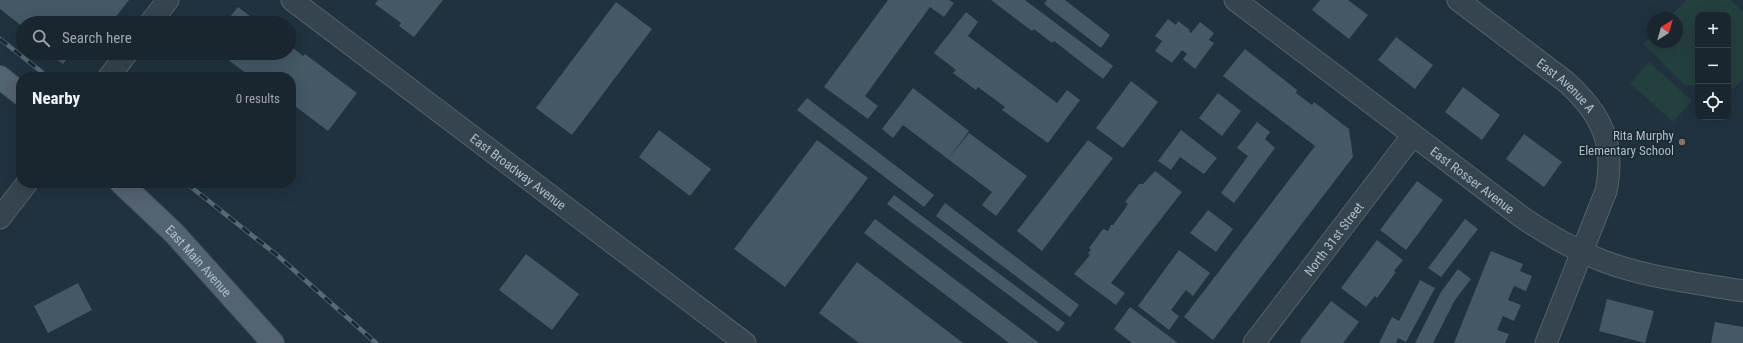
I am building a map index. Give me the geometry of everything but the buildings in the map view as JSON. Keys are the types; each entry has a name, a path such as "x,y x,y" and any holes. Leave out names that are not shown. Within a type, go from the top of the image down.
{"main road":[{"path":"0,77 16,90"},
{"name":"East Main Avenue","path":"126,188 174,233 273,343"}],"street":[{"path":"155,16 168,0"},
{"name":"East Broadway Avenue","path":"292,0 745,343"},
{"name":"East Avenue A","path":"1458,0 1565,81 1590,107 1600,123 1606,138 1610,159 1609,177 1601,206 1546,343"},
{"name":"East Rosser Avenue","path":"1249,4 1413,135 1523,218 1561,242 1604,261 1640,272 1743,291"},
{"path":"113,72 122,60"},
{"name":"North 31st Street","path":"1254,343 1413,135"},
{"path":"0,218 23,188"}],"green space":[{"path":"1686,0 1731,0 1743,12 1743,79 1733,89 1731,89 1731,12 1695,12 1695,86 1685,85 1647,48 1683,48 1683,12 1675,12"},
{"path":"1647,40 1647,48 1643,44"},
{"path":"1649,62 1692,101 1673,122 1630,83"}],"railway":[{"path":"0,39 16,52"},
{"path":"27,60 42,72"},
{"path":"192,188 278,256 376,343"}],"place":[{"name":"Rita Murphy Elementary School","path":"1682,142"}]}
